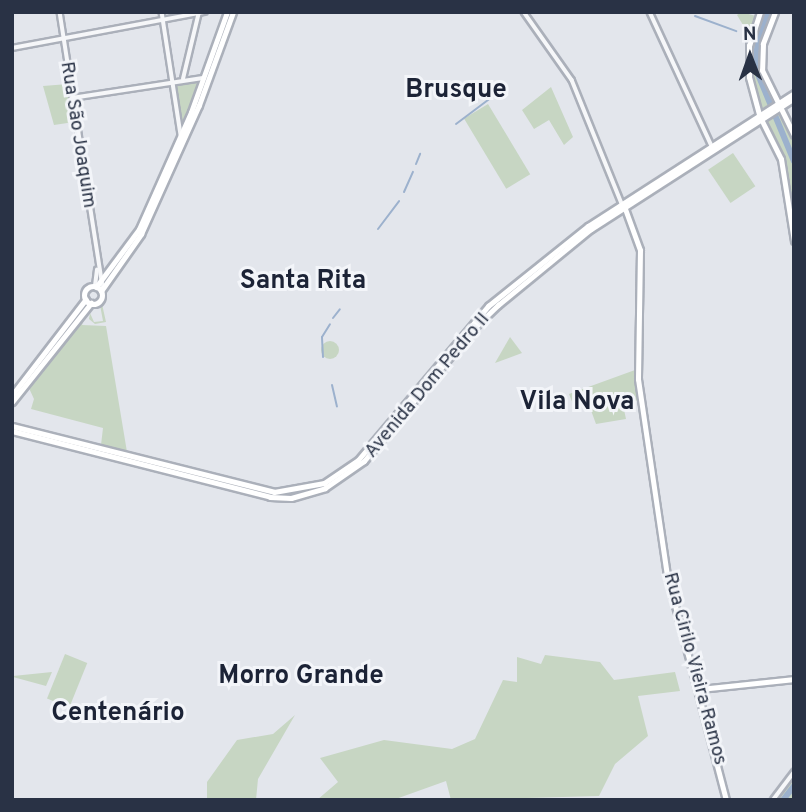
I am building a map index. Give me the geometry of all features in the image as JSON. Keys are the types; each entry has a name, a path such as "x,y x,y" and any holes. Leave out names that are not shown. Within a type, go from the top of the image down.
{"main road":[{"path":"13,398 88,301 100,300 99,286 136,235 181,136 230,12"},
{"path":"88,301 85,291 99,286 141,233 200,105 230,12"},
{"path":"760,12 747,59 763,115 780,159 794,241"},
{"path":"775,12 761,62 778,106 794,135"},
{"name":"Avenida Dom Pedro II","path":"12,427 274,492 319,485 358,460 484,310 623,206 794,95"},
{"name":"Avenida Dom Pedro II","path":"623,206 763,115"},
{"name":"Rua Cirilo Vieira Ramos","path":"623,206 640,250 638,379 667,575 726,800"},
{"path":"699,689 794,678"}],"street":[{"name":"Rua São Joaquim","path":"60,12 99,286"},
{"path":"162,12 181,136"},
{"path":"12,48 164,23 205,12"},
{"path":"524,12 572,80 623,206"},
{"path":"650,12 712,146"},
{"path":"183,79 199,13"},
{"path":"72,98 204,77"},
{"name":"Rua São Joaquim","path":"96,257 99,286"},
{"path":"773,800 794,772"}],"green space":[{"path":"741,12 756,16 749,35 737,15"},
{"path":"762,12 772,12 759,66 772,102 762,109 753,88 749,50"},
{"path":"200,81 193,102 182,126 176,83"},
{"path":"68,84 74,122 54,125 43,86"},
{"path":"551,87 573,137 564,145 549,120 534,129 522,110"},
{"path":"488,104 530,174 506,189 464,118"},
{"path":"777,110 794,144 794,218 784,160 765,121"},
{"path":"733,153 755,186 730,203 708,170"},
{"path":"102,304 106,322 95,324 89,319 90,313 94,322 103,321 100,305 87,311 82,325 106,326 127,452 101,445 103,428 31,409 34,399 28,386 88,308"},
{"path":"510,337 522,353 495,363"},
{"path":"330,341 336,344 339,350 336,356 330,359 324,356 321,350 324,344"},
{"path":"635,370 638,400 623,405 626,419 596,424 589,405 575,409 569,394"},
{"path":"65,654 87,663 69,707 47,699"},
{"path":"545,655 600,662 614,680 675,672 680,691 638,696 648,736 615,764 599,796 451,800 446,781 393,800 317,800 338,782 320,758 384,740 452,749 475,739 503,680 517,682 517,657 541,664"},
{"path":"52,672 46,686 13,677 13,676"},
{"path":"295,715 258,779 256,800 207,800 207,782 237,740 273,734"},
{"path":"794,776 792,800 776,800 782,791"}],"waterway":[{"path":"768,12 758,41 755,67 794,161"},
{"path":"695,16 736,31"},
{"path":"456,124 496,94"},
{"path":"416,164 420,154"},
{"path":"404,192 413,172"},
{"path":"378,229 399,201"},
{"path":"333,318 340,309"},
{"path":"323,357 322,337 330,324"},
{"path":"332,385 337,406"},
{"path":"783,800 794,786"}],"district":[{"name":"Brusque","path":"456,91"},
{"name":"Santa Rita","path":"303,282"},
{"name":"Vila Nova","path":"577,403"},
{"name":"Morro Grande","path":"301,677"},
{"name":"Centenário","path":"118,714"}]}
